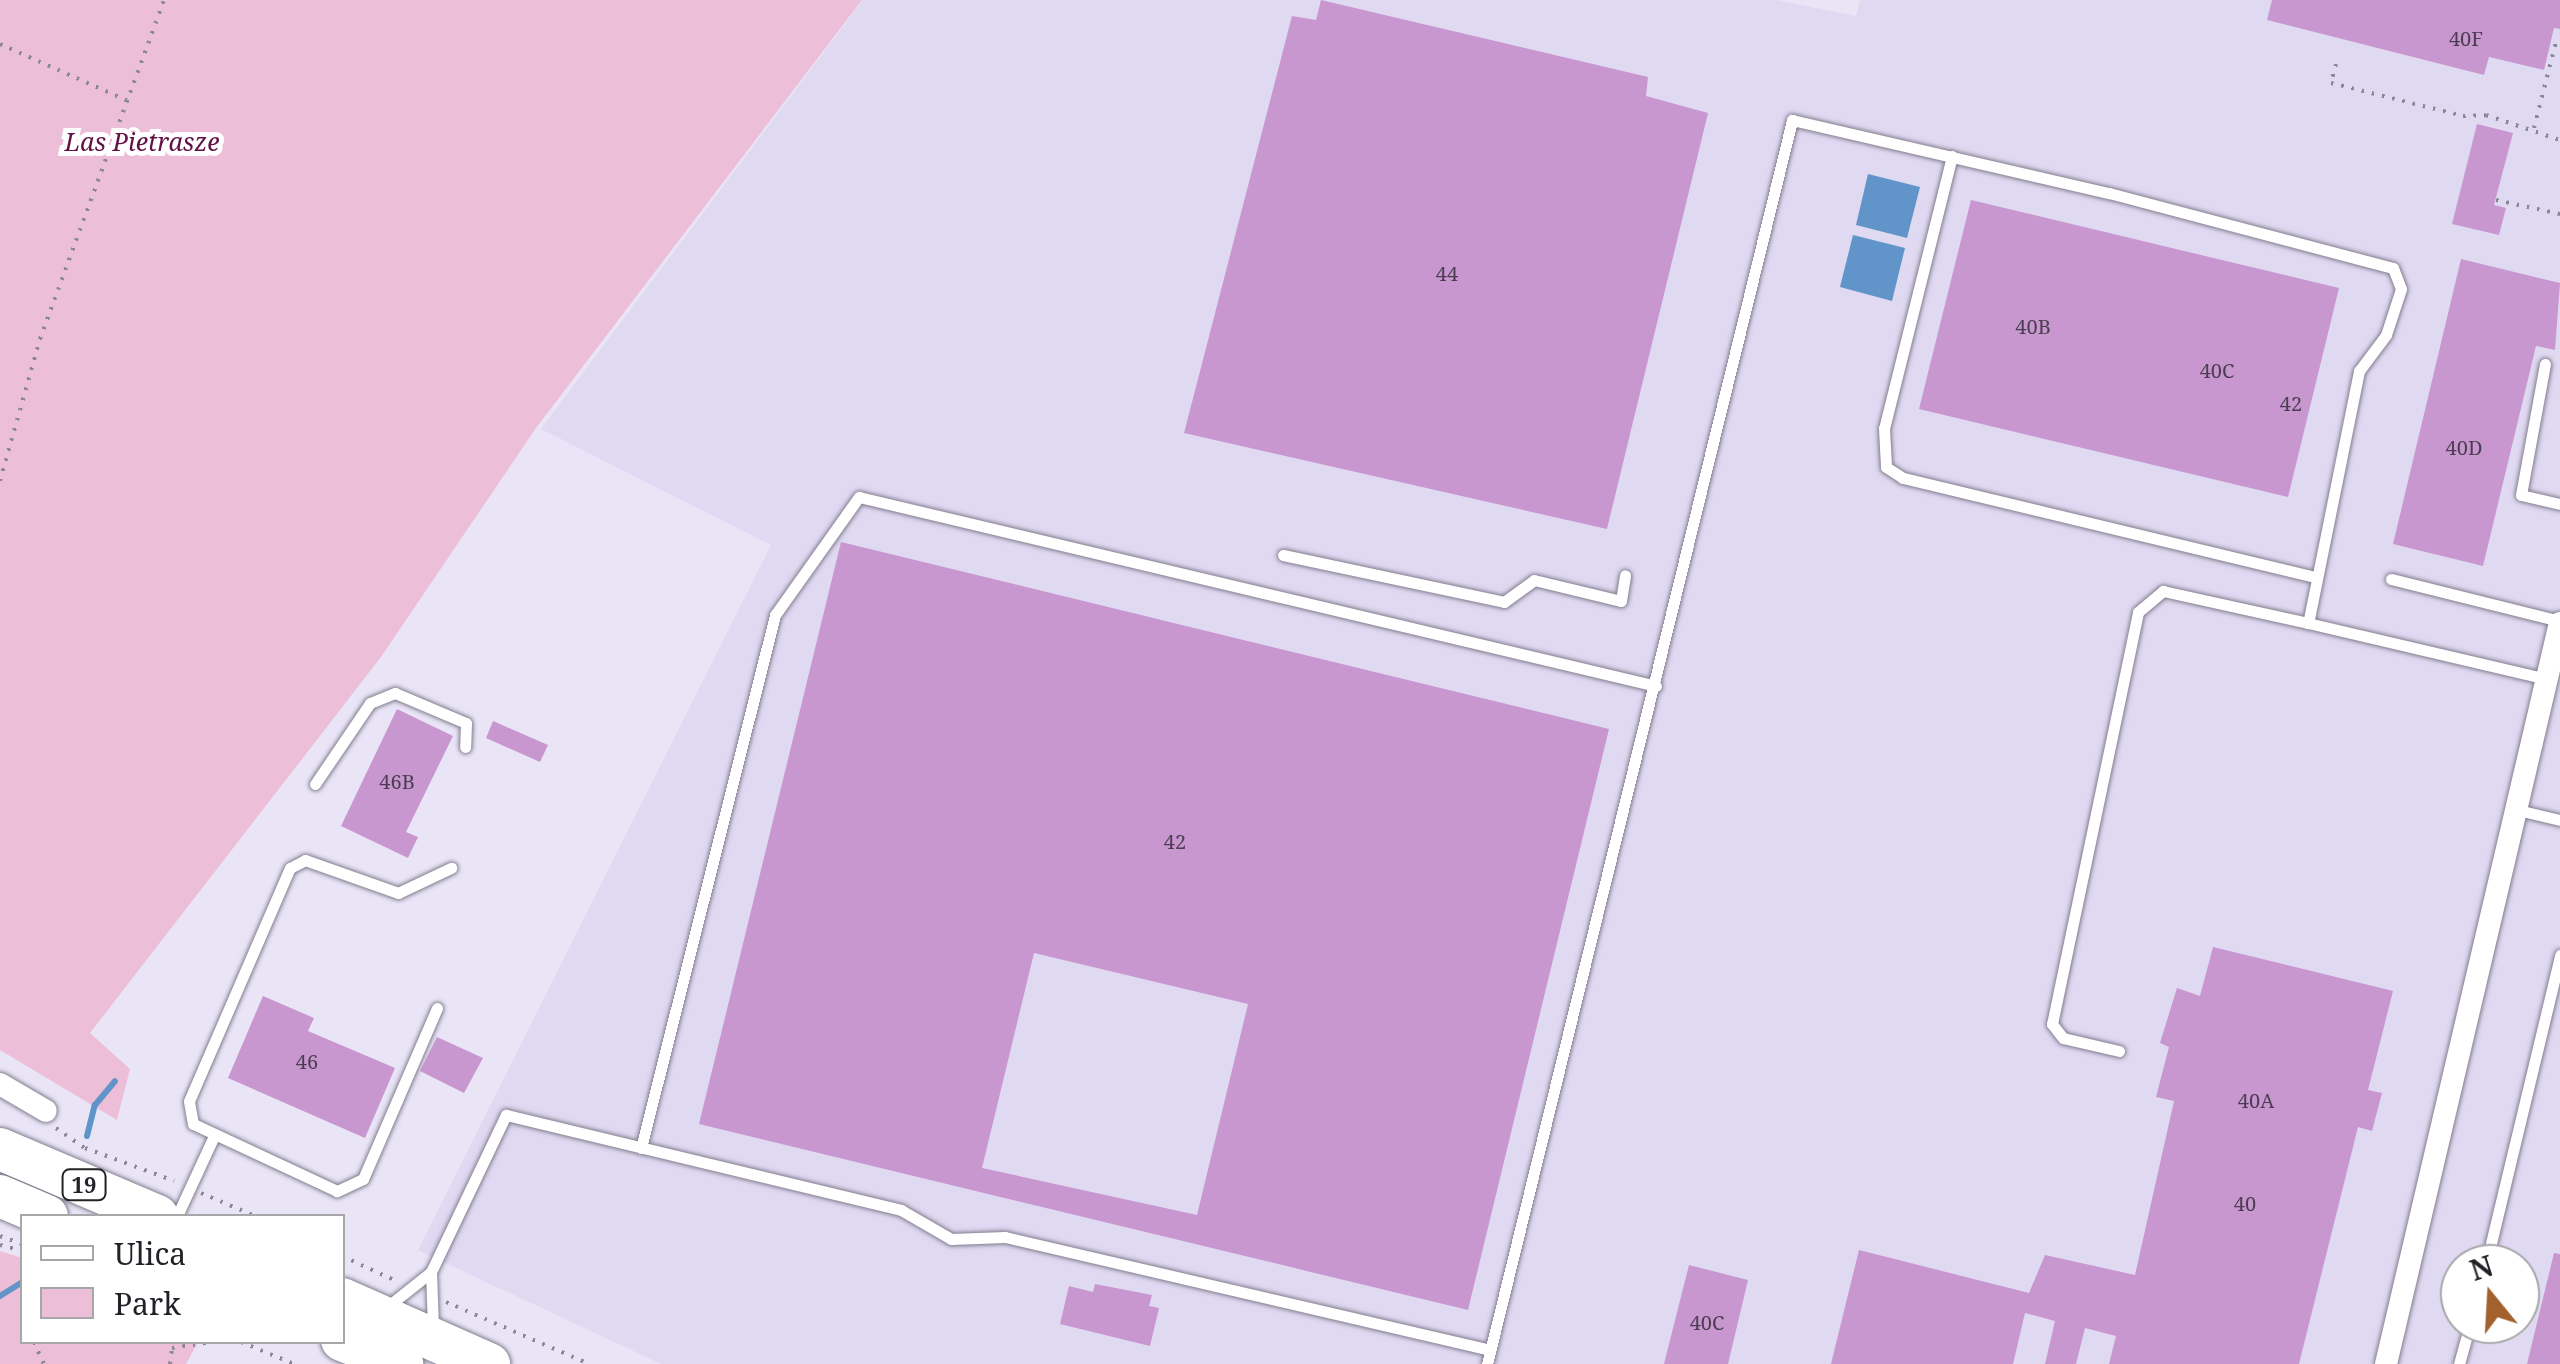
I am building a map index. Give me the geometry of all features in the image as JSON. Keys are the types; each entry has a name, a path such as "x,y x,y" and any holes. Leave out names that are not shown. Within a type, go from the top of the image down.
{"highway":[{"name":"19","path":"3,1142 153,1214"},
{"name":"19","path":"0,1196 42,1214"},
{"path":"373,1299 427,1335 489,1364"},
{"path":"345,1340 427,1335"}],"street":[{"path":"2386,1364 2560,622"},
{"path":"0,1084 46,1112"}],"lane":[{"path":"1487,1364 1656,686 1673,586 1792,120 1952,156 2393,268 2401,289 2386,334 2359,371 2336,503 2314,577 2308,624"},
{"path":"1952,156 1884,428 1886,467 1903,478 2314,577"},
{"path":"2545,364 2521,495 2560,504"},
{"path":"641,1148 775,615 859,497 1656,686"},
{"path":"1284,555 1504,602 1534,580 1620,601 1626,574"},
{"path":"2391,580 2560,622"},
{"path":"2119,1051 2062,1038 2052,1024 2138,612 2164,590 2547,679"},
{"path":"315,784 370,703 395,694 466,722 465,747"},
{"path":"2518,810 2560,820"},
{"path":"437,1008 363,1179 337,1191 193,1124 189,1101 290,868 305,860 398,893 451,868"},
{"path":"2491,1244 2560,955"},
{"path":"427,1335 431,1272 506,1115 901,1210 951,1239 1005,1237 1490,1350"},
{"path":"178,1214 214,1136"},
{"path":"373,1299 431,1272"}],"path":[{"path":"0,481 40,339 130,102 164,0"},
{"path":"2534,128 2557,38"},
{"path":"0,44 130,102"},
{"path":"2336,64 2332,82 2534,128 2560,140"},
{"path":"2496,200 2560,214"},
{"path":"46,1112 58,1131 85,1148 250,1214"},
{"path":"345,1260 373,1299"},
{"path":"427,1335 588,1364"},
{"path":"170,1364 172,1348 199,1344"},
{"path":"246,1344 294,1364"}],"shaded area":[{"path":"863,0 1775,0 1856,16 1860,0 2560,0 2560,1364 661,1364 418,1250 771,545 541,429"}],"green space":[{"name":"Las Pietrasze","path":"0,0 862,0 536,428 381,657 90,1033 130,1069 117,1120 0,1050"},
{"path":"0,1251 20,1257 20,1344 197,1344 186,1364 0,1364"}],"water":[{"path":"1868,174 1920,187 1907,238 1856,225"},
{"path":"1853,235 1905,248 1892,301 1840,287"}],"building":[{"path":"1321,0 1648,77 1646,96 1708,113 1607,529 1184,433 1292,16 1316,20"},
{"path":"2272,0 2560,0 2560,29 2554,28 2544,70 2489,57 2484,75 2267,20"},
{"path":"2477,124 2513,133 2494,205 2506,208 2499,235 2452,224"},
{"path":"1971,200 2339,288 2288,497 1919,409"},
{"path":"2461,259 2560,283 2555,350 2536,346 2483,566 2393,544"},
{"path":"841,542 1609,729 1468,1310 699,1124","holes":["1034,953 1248,1004 1197,1215 982,1168"]},
{"path":"397,709 453,736 406,832 418,837 408,858 341,826"},
{"path":"493,721 548,745 540,762 486,738"},
{"path":"2213,947 2393,991 2368,1090 2382,1093 2372,1131 2358,1127 2299,1364 2109,1364 2116,1336 2085,1328 2076,1364 2045,1364 2055,1321 2025,1313 2013,1364 1831,1364 1859,1250 2029,1293 2045,1255 2135,1275 2174,1101 2156,1097 2169,1047 2160,1043 2177,988 2200,996"},
{"path":"263,996 314,1018 308,1031 395,1068 365,1138 228,1078"},
{"path":"437,1037 483,1058 464,1093 420,1071"},
{"path":"2554,1253 2560,1254 2560,1364 2527,1364 2532,1344 2540,1344 2540,1311"},
{"path":"1689,1265 1748,1280 1728,1364 1664,1364"},
{"path":"1095,1284 1152,1295 1149,1306 1159,1308 1150,1346 1060,1324 1069,1286 1093,1292"}],"waterway":[{"path":"87,1136 95,1105 115,1081"},
{"path":"0,1296 20,1283"}]}
